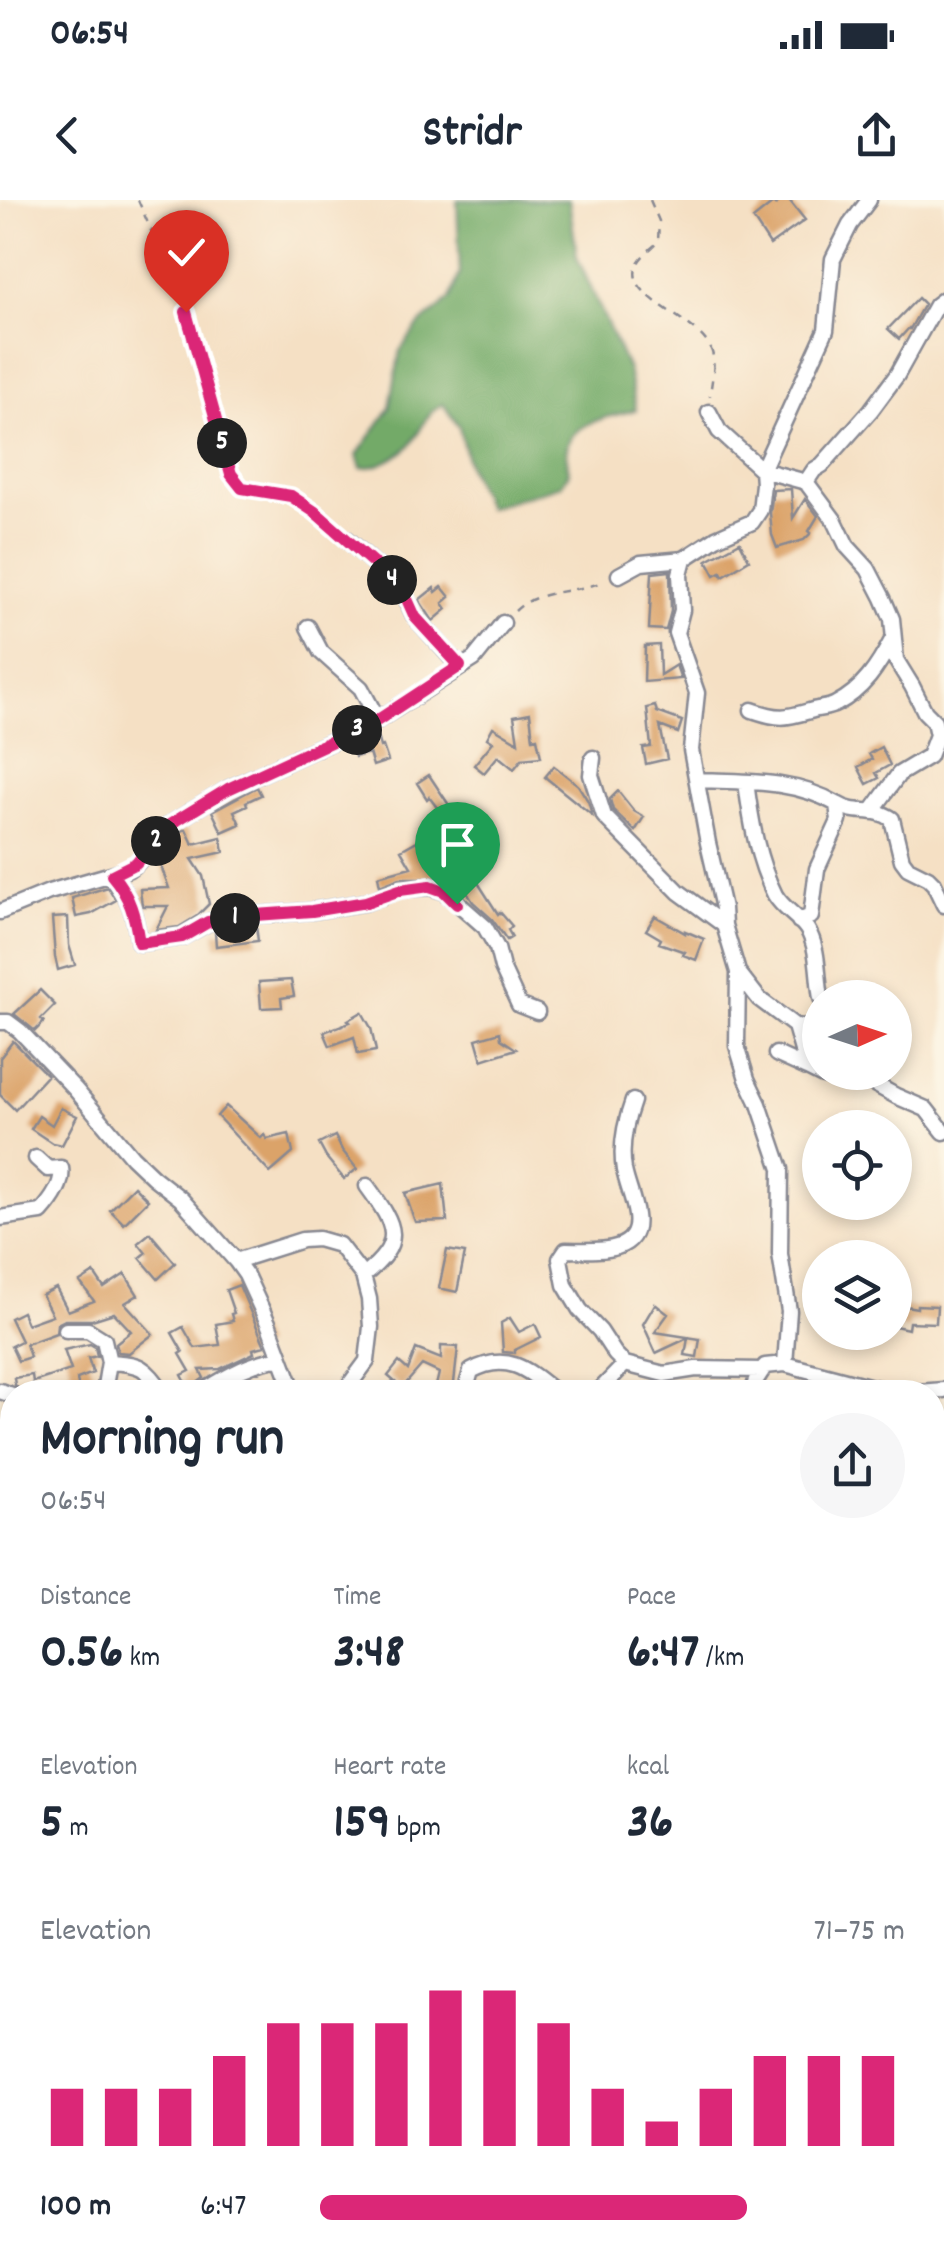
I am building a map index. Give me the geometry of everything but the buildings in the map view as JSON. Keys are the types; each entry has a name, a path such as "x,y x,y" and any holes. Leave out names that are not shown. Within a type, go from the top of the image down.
{"street":[{"path":"618,575 641,563 684,559 716,538 752,522 760,510 762,470 826,330 833,258 869,200"},
{"path":"806,482 897,375 936,305 944,299"},
{"path":"708,412 719,431 762,470 806,482 835,521 847,546 868,569 892,618 896,660 934,721 938,735 929,756 899,774 872,811"},
{"path":"346,539 402,588 415,617 460,666"},
{"path":"684,559 680,574 682,610 676,633 697,693 691,750 724,925 738,972 737,1046 780,1169 780,1254 789,1310 785,1364"},
{"path":"0,912 49,892 112,875 136,863 166,827 228,789 378,720 474,659 503,623"},
{"path":"308,627 322,652 361,688 378,720"},
{"path":"752,710 788,718 834,706 876,671 892,640"},
{"path":"593,758 590,776 604,816 678,892 724,925"},
{"path":"697,780 774,783 814,792 848,811 884,813 892,819 902,860 934,884 944,905"},
{"path":"746,782 760,860 776,898 806,928 812,940 818,980"},
{"path":"799,921 812,916 817,870 839,821 836,804"},
{"path":"112,875 126,891 139,943 182,937 208,922 312,911 430,886 444,891 486,927 519,1005 537,1012"},
{"path":"738,972 758,999 795,1026 802,1027"},
{"path":"0,1022 8,1022 20,1031 132,1156 181,1199 236,1261 250,1284 289,1380"},
{"path":"795,1026 802,1050"},
{"path":"776,1054 802,1066"},
{"path":"885,1090 926,1109 944,1132"},
{"path":"633,1102 626,1120 622,1154 637,1218 633,1238 610,1250 566,1250 560,1259 565,1284 580,1310 625,1364 664,1374 696,1369 762,1370"},
{"path":"0,1218 42,1212 52,1200 63,1175 62,1168 48,1169 36,1158"},
{"path":"362,1276 394,1242 381,1205 368,1186"},
{"path":"236,1261 302,1240 318,1239 339,1245 362,1276 369,1299 371,1327 366,1361 353,1380"},
{"path":"66,1330 88,1330 104,1340 109,1362 106,1380"},
{"path":"222,1380 266,1359 280,1359"},
{"path":"109,1362 145,1368 154,1380"},
{"path":"468,1380 471,1371 492,1364 519,1366 540,1380"},
{"path":"610,1380 625,1364"},
{"path":"756,1380 765,1366 785,1364 846,1380"}],"path":[{"path":"138,200 186,312 231,474 242,488 291,496 346,539"},
{"path":"650,200 658,221 658,242 637,264 635,279 640,290 682,317 708,343 713,357 708,412"},
{"path":"503,623 523,602 587,588 618,575"}],"green space":[{"path":"457,200 569,200 577,257 628,370 636,410 595,421 576,432 567,448 569,473 561,485 487,508 469,469 459,427 443,404 428,416 412,443 396,457 361,468 357,455 390,408 400,351 417,327 450,299 460,273"}],"route":[{"path":"186,312 231,474 242,488 291,496 315,512 402,588 415,617 460,666 378,720 228,789 166,827 136,863 112,875 126,891 139,943 182,937 208,922 312,911 430,886 444,891 457,904"}]}
